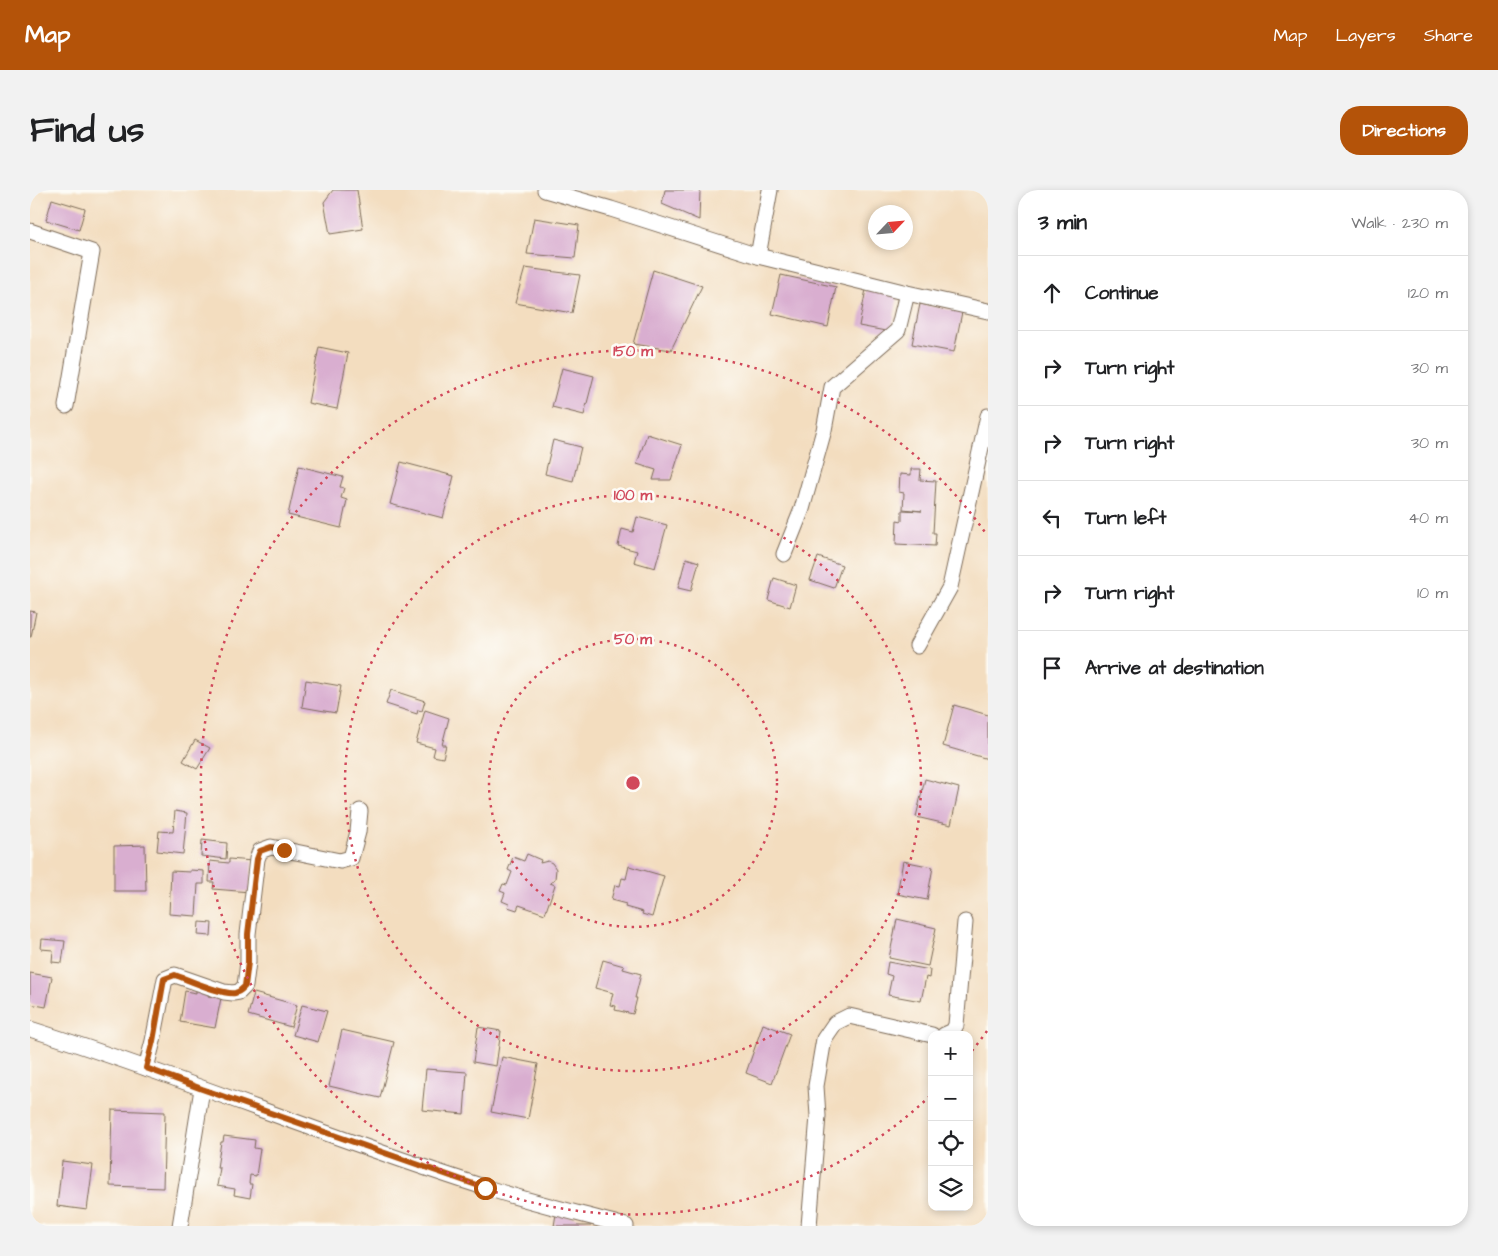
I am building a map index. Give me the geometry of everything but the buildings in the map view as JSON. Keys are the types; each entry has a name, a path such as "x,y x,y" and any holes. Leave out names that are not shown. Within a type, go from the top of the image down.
{"street":[{"path":"545,190 758,256 906,293 988,311"},
{"path":"758,256 770,190"},
{"path":"30,231 92,252 66,406"},
{"path":"784,554 804,500 824,430 832,387 898,330 906,293"},
{"path":"917,646 950,587 988,416"},
{"path":"146,1068 153,1041 164,979 175,975 224,992 233,993 239,992 245,986 248,962 248,934 257,859 260,851 271,847 345,861 351,858 358,832 360,811"},
{"path":"951,1031 956,1025 964,922"},
{"path":"809,1226 818,1116 816,1086 824,1039 835,1023 849,1016 928,1034"},
{"path":"30,1029 485,1188 626,1226"},
{"path":"180,1226 202,1089"}],"route":[{"path":"284,850 271,847 260,851 257,859 248,934 248,962 245,986 239,992 233,993 224,992 175,975 164,979 153,1041 146,1068 356,1144 485,1188"}]}
